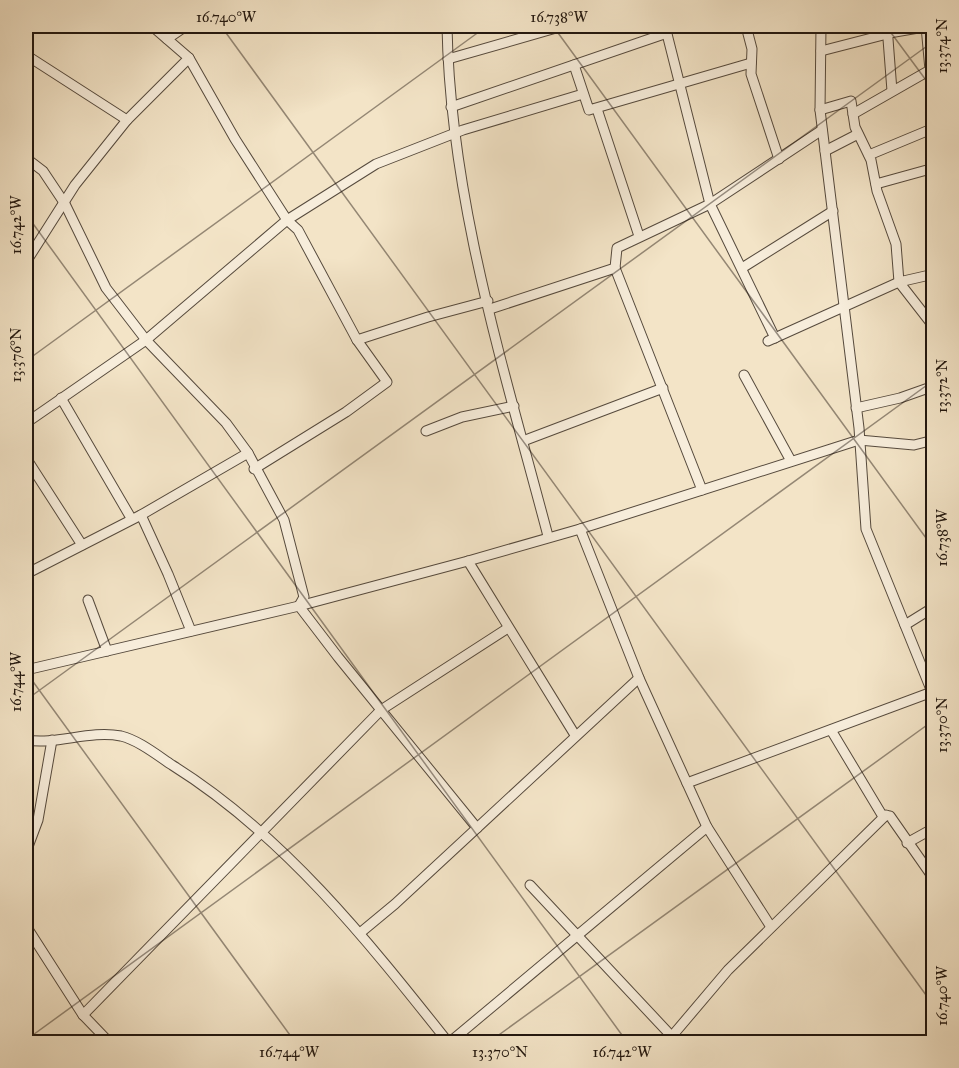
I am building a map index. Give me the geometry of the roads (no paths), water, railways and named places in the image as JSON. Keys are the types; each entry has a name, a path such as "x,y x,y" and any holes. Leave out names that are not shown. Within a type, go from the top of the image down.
{"street":[{"path":"152,26 189,58 235,139 287,220 298,230 357,340 387,382 346,412 254,469"},
{"path":"167,39 186,26"},
{"path":"447,26 450,107 472,236 548,536"},
{"path":"448,59 563,26"},
{"path":"746,26 752,49 751,74 779,159"},
{"path":"687,783 932,692 866,530 845,305 820,110 821,26"},
{"path":"821,51 887,30 928,26 931,50 930,70 853,114"},
{"path":"450,107 574,65 666,29 710,204 742,268 772,340 898,282 933,274"},
{"path":"887,30 892,91"},
{"path":"26,55 127,120"},
{"path":"26,260 65,204 75,185 127,120 189,58"},
{"path":"574,65 589,110 751,63"},
{"path":"28,417 61,398 146,340 287,220 376,164 454,134 583,94"},
{"path":"820,110 850,101 858,134 869,155 896,244 898,282 933,325"},
{"path":"597,109 639,236"},
{"path":"869,155 933,128"},
{"path":"702,490 615,268 617,248 710,204 822,130"},
{"path":"825,151 858,134"},
{"path":"26,158 43,171 65,204 106,288 146,340 226,423 248,453 254,469 284,520 304,597 299,606"},
{"path":"876,184 933,168"},
{"path":"742,268 833,212"},
{"path":"357,340 615,268"},
{"path":"744,375 791,461"},
{"path":"856,408 900,398 933,386"},
{"path":"523,441 663,388"},
{"path":"61,398 131,518"},
{"path":"426,430 462,417 514,406"},
{"path":"26,670 299,606 468,561 548,536 580,529 859,440 914,445 933,440"},
{"path":"26,574 131,518 141,515 248,453"},
{"path":"26,458 82,545"},
{"path":"141,515 191,631"},
{"path":"580,529 639,678 706,827 771,927"},
{"path":"468,561 575,735"},
{"path":"88,600 106,651"},
{"path":"299,606 477,828"},
{"path":"905,625 933,607"},
{"path":"83,1015 381,710 508,628"},
{"path":"360,933 639,678"},
{"path":"831,730 882,815 890,816 933,879"},
{"path":"26,740 52,740 104,734 123,737 195,779 262,834 318,887 360,933 449,1042 706,827"},
{"path":"26,852 38,820 52,740"},
{"path":"530,885 672,1041 728,970 886,815"},
{"path":"907,843 933,828"},
{"path":"26,926 83,1015 109,1042"}]}
